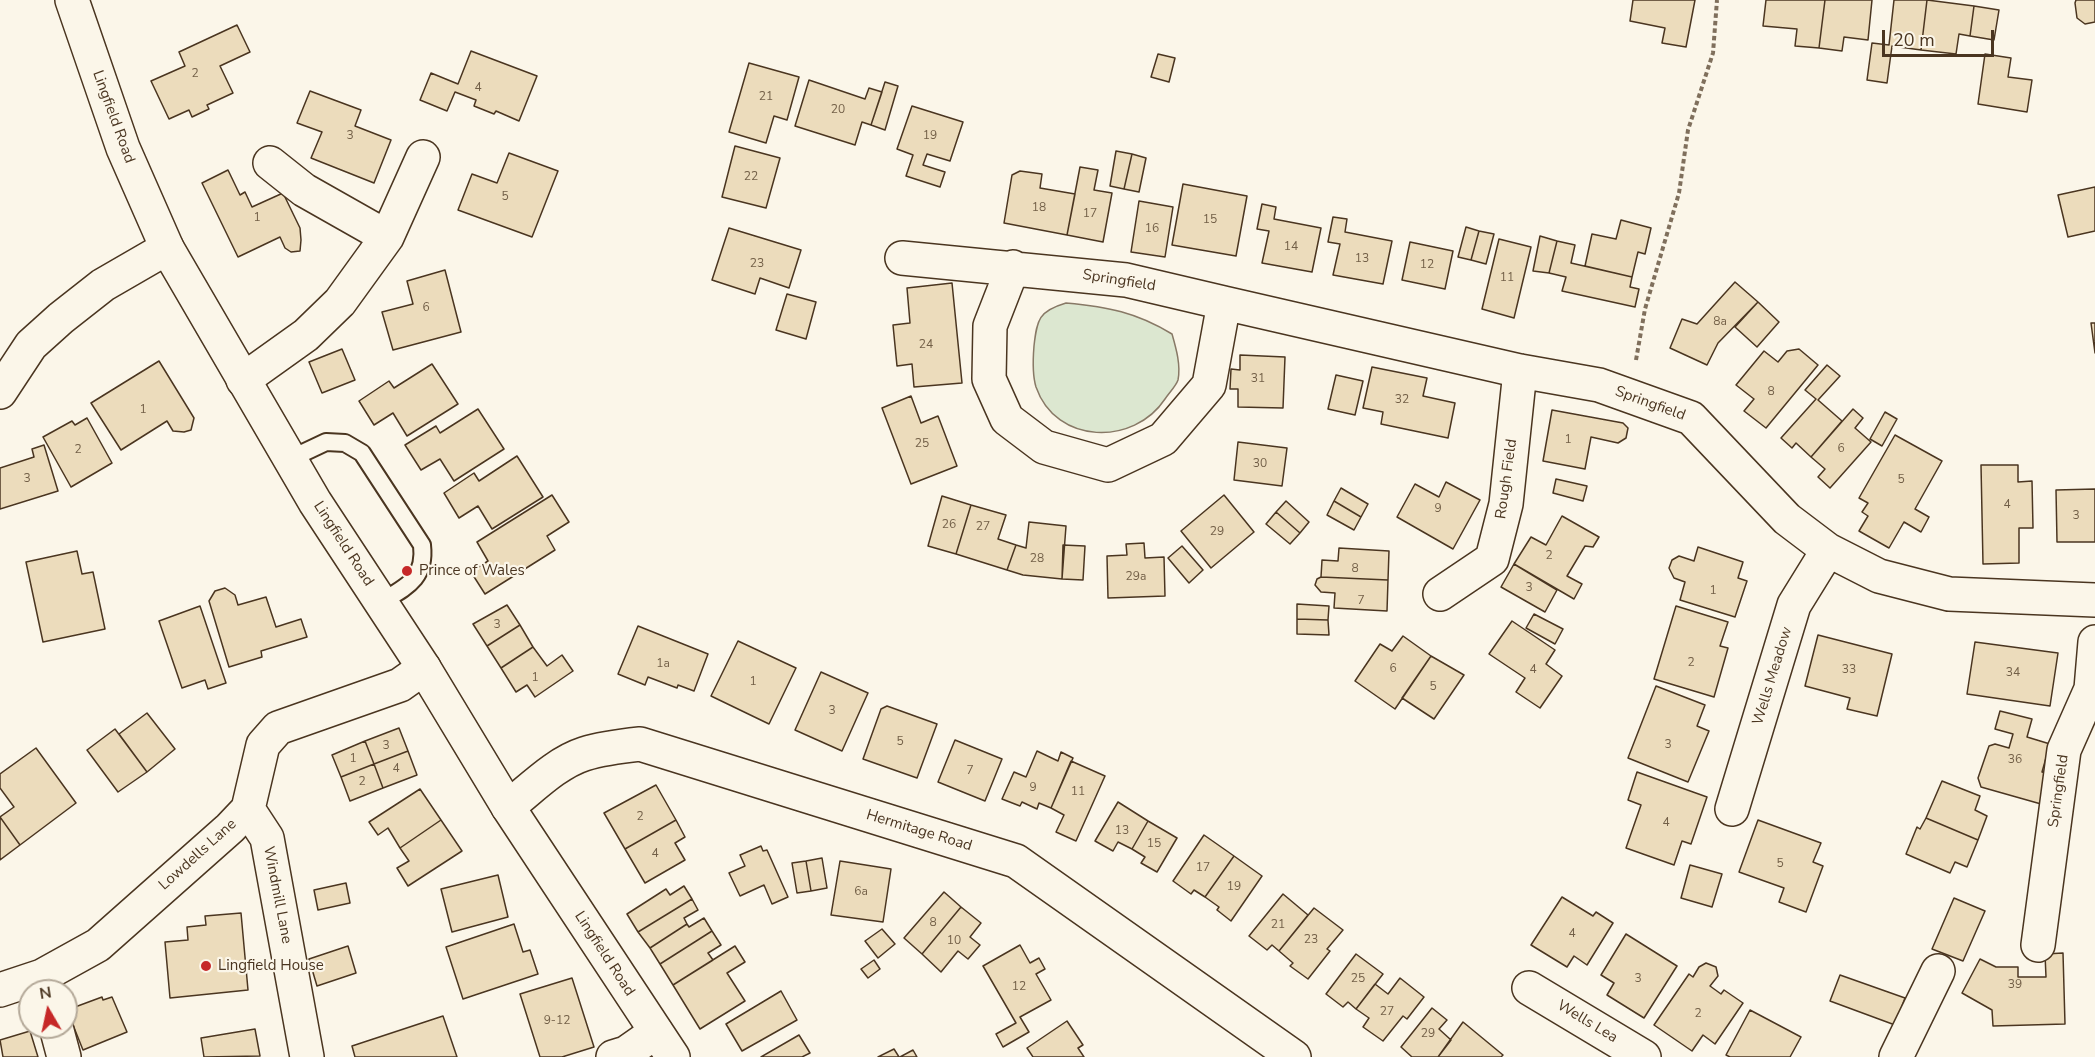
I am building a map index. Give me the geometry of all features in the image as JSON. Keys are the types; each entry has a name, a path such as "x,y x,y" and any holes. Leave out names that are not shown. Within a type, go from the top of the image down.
{"street":[{"name":"Lingfield Road","path":"72,0 123,148 167,248 315,502 424,668 508,807 664,1044"},
{"path":"243,380 306,335 340,302 387,237 423,157"},
{"path":"270,163 304,190 387,237"},
{"path":"0,393 31,345 61,318 103,285 167,248"},
{"name":"Springfield","path":"902,258 1013,267 1126,280 1520,372 1599,386 1691,418 1787,519 1828,550 1879,576 1949,594 2095,600"},
{"path":"1013,267 990,326 989,379 1007,419 1044,447 1108,465 1164,439 1209,385 1224,303"},
{"name":"Rough Field","path":"1440,594 1492,559 1506,504 1520,372"},
{"name":"Wells Meadow","path":"1732,809 1794,605 1828,550"},
{"name":"Springfield","path":"2038,945 2064,750 2091,689 2095,642"},
{"name":"Lowdells Lane","path":"50,979 98,945 230,828 248,809 263,745 278,728 400,685 424,668"},
{"name":"Hermitage Road","path":"508,807 553,771 582,754 612,746 639,744 1016,861 1294,1057"},
{"name":"Windmill Lane","path":"248,809 267,838 308,1057"},
{"path":"1896,1057 1938,971"},
{"name":"Lowdells Lane","path":"0,990 18,987"},
{"name":"Wells Lea","path":"1529,988 1644,1057"},
{"path":"59,1039 64,1057"},
{"path":"613,1057 664,1044"}],"lane":[{"path":"290,459 326,442 345,443 363,453 422,545 423,558 419,573 410,584 381,602"}],"path":[{"path":"1630,396 1645,309 1679,193 1688,130 1713,53 1718,0"}],"green space":[{"path":"1066,303 1121,312 1146,320 1172,334 1178,363 1178,380 1151,414 1135,425 1116,431 1096,432 1077,429 1060,420 1046,406 1036,387 1034,377 1033,356 1036,329 1045,313"}],"building":[{"path":"1633,0 1695,0 1686,47 1662,43 1665,28 1630,21"},
{"path":"1766,0 1825,0 1819,48 1795,46 1797,29 1763,26"},
{"path":"1825,0 1872,0 1868,40 1844,37 1842,51 1819,48"},
{"path":"1894,0 1927,0 1921,50 1892,46 1887,83 1867,80 1872,43 1889,45"},
{"path":"1927,0 1974,6 1970,36 1959,34 1956,54 1921,50"},
{"path":"2076,0 2095,0 2095,22 2085,24 2077,18"},
{"path":"1974,6 1999,10 1994,40 1970,36"},
{"path":"237,25 250,52 220,66 233,93 207,105 209,109 192,117 189,110 169,119 151,81 185,66 179,52"},
{"path":"471,51 537,76 519,121 496,111 494,114 474,106 476,100 455,92 447,111 420,100 431,73 458,84"},
{"path":"1158,54 1175,58 1169,82 1151,77"},
{"path":"1985,54 2011,58 2008,77 2032,80 2027,112 1978,104"},
{"path":"749,63 799,77 787,120 774,116 766,143 729,132"},
{"path":"809,80 865,99 869,88 882,92 871,125 862,122 855,145 795,126"},
{"path":"885,82 898,86 885,130 871,125"},
{"path":"310,91 361,110 355,126 391,140 374,183 311,158 322,132 297,123"},
{"path":"912,106 963,122 950,161 927,154 923,165 945,172 940,187 906,176 913,155 897,149"},
{"path":"735,146 780,158 766,208 722,197"},
{"path":"1116,151 1132,154 1124,189 1110,186"},
{"path":"509,153 558,171 532,237 458,210 472,174 497,183"},
{"path":"1132,154 1146,158 1139,192 1124,189"},
{"path":"1080,167 1098,170 1094,190 1112,193 1103,242 1067,235"},
{"path":"228,170 240,195 245,192 252,207 283,193 300,228 300,251 291,252 285,248 280,237 238,257 202,183"},
{"path":"1020,171 1042,174 1040,188 1075,194 1067,235 1004,223 1012,175"},
{"path":"1183,184 1247,196 1236,256 1172,245"},
{"path":"2095,187 2095,231 2068,237 2058,195"},
{"path":"1139,201 1173,207 1165,257 1131,252"},
{"path":"1262,204 1276,207 1274,219 1321,228 1312,272 1262,263 1269,231 1257,229"},
{"path":"1333,217 1347,219 1345,232 1392,241 1383,284 1333,275 1340,244 1328,242"},
{"path":"1621,220 1651,228 1645,254 1638,252 1632,277 1585,266 1592,234 1616,239"},
{"path":"1466,227 1479,231 1471,260 1458,257"},
{"path":"729,228 801,250 789,288 760,278 755,294 712,280"},
{"path":"1479,231 1494,234 1486,264 1471,260"},
{"path":"1540,236 1557,241 1549,273 1533,271"},
{"path":"1499,239 1531,247 1514,318 1482,309"},
{"path":"1557,241 1575,245 1571,263 1632,277 1630,287 1639,289 1635,307 1562,291 1566,277 1549,273"},
{"path":"1410,242 1453,251 1445,289 1402,280"},
{"path":"445,270 461,332 393,350 382,312 413,304 407,281"},
{"path":"1735,282 1758,302 1718,343 1707,365 1670,348 1682,319 1697,324"},
{"path":"952,283 962,383 914,387 912,364 897,366 893,325 910,323 907,288"},
{"path":"787,294 816,302 806,339 776,330"},
{"path":"1758,302 1779,322 1757,347 1735,327"},
{"path":"2091,323 2095,323 2095,353"},
{"path":"342,349 355,380 322,393 309,362"},
{"path":"1799,349 1818,365 1766,428 1744,411 1754,399 1736,385 1764,351 1778,362 1787,351"},
{"path":"1240,355 1285,357 1283,408 1238,407 1238,389 1230,389 1231,369 1240,370"},
{"path":"159,361 194,418 191,430 173,431 167,421 121,450 91,403"},
{"path":"432,364 458,404 407,436 393,413 374,425 359,401 389,381 394,388"},
{"path":"1827,365 1840,376 1818,400 1842,421 1811,457 1796,443 1792,448 1781,438 1816,399 1805,390"},
{"path":"1372,367 1427,378 1423,396 1455,403 1448,438 1381,424 1383,412 1363,408"},
{"path":"1336,375 1363,381 1355,415 1328,409"},
{"path":"911,396 921,423 938,416 957,466 911,484 882,408"},
{"path":"478,409 504,449 454,481 440,459 421,470 405,445 436,426 440,433"},
{"path":"1853,409 1863,418 1855,428 1871,442 1830,488 1818,477 1825,469 1811,457"},
{"path":"1552,410 1623,423 1628,428 1626,438 1618,443 1591,437 1585,469 1543,461"},
{"path":"1885,412 1897,419 1882,446 1870,439"},
{"path":"87,418 112,463 71,487 43,437 72,421 75,425"},
{"path":"1895,435 1942,461 1915,509 1929,517 1921,532 1904,522 1889,548 1859,531 1868,516 1862,512 1868,503 1859,498"},
{"path":"1238,442 1287,448 1282,486 1234,480"},
{"path":"44,445 58,491 0,509 0,468 34,457 32,449"},
{"path":"517,456 543,497 492,529 478,506 459,518 444,493 474,473 479,481"},
{"path":"1981,465 2018,465 2018,482 2032,481 2033,528 2019,528 2019,563 1983,564"},
{"path":"1556,479 1587,486 1583,501 1553,493"},
{"path":"1446,482 1480,500 1453,549 1397,517 1415,484 1439,497"},
{"path":"1341,488 1368,504 1361,517 1334,501"},
{"path":"2095,489 2095,542 2057,542 2056,490"},
{"path":"552,495 569,522 547,536 555,550 485,594 471,572 488,561 477,542"},
{"path":"1224,495 1254,532 1211,568 1181,531"},
{"path":"942,496 971,505 956,554 928,546"},
{"path":"1286,501 1309,522 1300,533 1276,512"},
{"path":"1334,501 1361,517 1354,530 1327,515"},
{"path":"971,505 1006,515 998,539 1016,545 1007,570 956,554"},
{"path":"1276,512 1300,533 1290,544 1266,524"},
{"path":"1562,516 1599,537 1593,547 1585,546 1567,576 1582,584 1574,599 1514,564 1531,537 1546,545"},
{"path":"1029,522 1066,526 1062,579 1023,575 1007,570 1016,545 1026,548"},
{"path":"1144,543 1145,558 1164,557 1165,596 1108,598 1107,556 1127,555 1126,544"},
{"path":"1063,545 1085,546 1083,580 1062,579"},
{"path":"1182,546 1203,570 1189,583 1168,558"},
{"path":"1698,547 1743,562 1738,578 1747,581 1735,617 1680,600 1685,582 1674,578 1669,568 1672,560 1679,556 1694,561"},
{"path":"1339,548 1389,551 1388,580 1321,577 1322,560 1338,561"},
{"path":"77,551 82,574 93,572 105,629 43,642 26,562"},
{"path":"1514,564 1557,590 1545,612 1501,587"},
{"path":"1321,577 1388,580 1387,611 1334,608 1335,593 1321,592 1315,585 1317,579"},
{"path":"225,588 235,595 238,605 266,597 276,627 301,619 307,637 261,651 262,657 229,667 209,601 215,591"},
{"path":"1297,604 1329,606 1328,620 1297,619"},
{"path":"507,605 520,625 487,646 473,624"},
{"path":"200,606 226,683 208,689 205,680 182,688 159,621"},
{"path":"1676,606 1728,622 1720,646 1728,648 1714,697 1654,679"},
{"path":"1534,614 1563,629 1555,644 1526,628"},
{"path":"1297,619 1328,620 1329,635 1297,634"},
{"path":"1512,621 1555,650 1546,664 1562,676 1540,708 1516,692 1525,678 1489,654"},
{"path":"520,625 533,647 501,668 487,646"},
{"path":"638,626 708,654 694,691 678,685 677,688 648,677 645,685 618,674"},
{"path":"1818,635 1892,654 1877,716 1847,709 1850,698 1805,686"},
{"path":"1403,636 1431,656 1395,709 1355,681 1380,644 1392,651"},
{"path":"738,641 796,668 769,724 711,696"},
{"path":"1975,642 2058,653 2050,706 1967,694"},
{"path":"533,647 547,666 562,655 573,671 535,697 527,685 516,692 501,668"},
{"path":"1431,656 1464,675 1434,719 1402,698"},
{"path":"821,672 868,693 842,751 795,730"},
{"path":"1656,686 1705,705 1697,726 1709,731 1688,782 1628,758"},
{"path":"887,706 937,724 917,778 863,759 881,709"},
{"path":"2000,711 2032,719 2027,737 2050,744 2042,772 2050,774 2041,804 1981,787 1978,778 1989,746 1995,744 2009,748 2013,734 1995,729"},
{"path":"147,713 175,749 147,772 119,734"},
{"path":"399,728 408,751 374,764 365,741"},
{"path":"115,729 147,772 118,792 87,750"},
{"path":"955,740 1002,759 985,801 938,782"},
{"path":"365,741 374,764 341,777 332,755"},
{"path":"36,748 76,803 20,845 0,817 14,807 0,788 0,774"},
{"path":"408,751 417,775 383,788 374,764"},
{"path":"1037,751 1058,761 1061,752 1073,758 1051,808 1039,803 1037,809 1022,802 1020,806 1002,799 1014,772 1026,777"},
{"path":"1071,761 1105,776 1076,841 1056,832 1064,815 1051,808"},
{"path":"374,764 383,788 350,801 341,777"},
{"path":"1637,772 1707,797 1691,844 1682,841 1674,865 1626,848 1641,805 1628,800"},
{"path":"1942,781 1980,796 1975,810 1987,816 1978,840 1926,818"},
{"path":"656,785 676,820 625,849 604,813"},
{"path":"420,789 441,820 400,848 388,828 378,835 369,822"},
{"path":"1118,802 1148,821 1132,849 1118,842 1113,851 1095,841"},
{"path":"0,817 20,845 0,860"},
{"path":"1926,818 1978,840 1967,867 1955,862 1950,873 1906,854 1917,827 1920,829"},
{"path":"441,820 462,851 408,886 397,868 409,861 400,848"},
{"path":"676,820 685,837 675,843 685,860 645,883 625,849"},
{"path":"1758,820 1821,843 1813,862 1823,866 1806,912 1779,902 1784,888 1739,872"},
{"path":"1148,821 1177,838 1157,872 1141,863 1145,857 1132,849"},
{"path":"1204,835 1234,856 1205,897 1194,890 1191,894 1173,881"},
{"path":"761,846 763,851 767,850 788,897 772,904 764,885 740,896 729,873 745,866 740,855"},
{"path":"1234,856 1262,876 1231,921 1217,910 1219,907 1205,897"},
{"path":"822,858 827,888 811,891 806,861"},
{"path":"806,861 811,891 797,893 792,863"},
{"path":"840,861 891,869 883,922 831,915"},
{"path":"1690,865 1722,874 1712,907 1681,898"},
{"path":"498,875 508,917 452,932 441,889"},
{"path":"346,883 350,903 318,910 314,890"},
{"path":"684,886 692,899 638,932 627,914 666,889 670,895"},
{"path":"944,892 961,907 922,954 904,938"},
{"path":"1283,894 1308,915 1279,951 1272,945 1267,950 1249,936"},
{"path":"1562,897 1593,916 1596,912 1613,923 1587,965 1574,956 1567,967 1531,945"},
{"path":"1954,898 1985,911 1963,961 1932,949"},
{"path":"692,899 698,910 684,918 687,924 650,948 638,932"},
{"path":"961,907 981,923 970,937 980,945 968,959 958,951 941,972 922,954"},
{"path":"1314,908 1343,930 1327,949 1330,951 1308,979 1290,966 1293,963 1279,951"},
{"name":"Lingfield House","path":"241,913 248,990 170,998 165,942 188,940 187,927 206,925 205,916"},
{"path":"704,918 712,931 660,964 650,948 687,924 689,927"},
{"path":"514,924 523,952 530,950 538,974 463,999 446,947"},
{"path":"882,929 895,944 878,958 865,941"},
{"path":"712,931 721,945 708,953 713,960 673,985 660,964"},
{"path":"1626,934 1677,966 1644,1018 1607,995 1614,983 1601,975"},
{"path":"1020,945 1030,963 1039,958 1045,969 1036,974 1051,1000 1020,1017 1029,1032 1003,1047 996,1034 1016,1023 983,966"},
{"path":"348,946 356,973 317,986 309,959"},
{"path":"735,946 745,962 727,973 745,1001 700,1029 673,985"},
{"path":"2063,953 2065,1024 1993,1026 1992,1010 1962,993 1980,959 1996,967 2018,967 2018,977 2046,977 2045,954"},
{"path":"1356,954 1383,974 1356,1009 1348,1002 1343,1007 1326,994"},
{"path":"874,960 880,969 868,978 861,969"},
{"path":"1706,963 1716,967 1718,976 1710,986 1721,994 1724,990 1743,1003 1715,1044 1703,1035 1692,1051 1654,1025 1689,974 1693,977 1699,967"},
{"path":"1840,975 1905,998 1895,1025 1830,1001"},
{"path":"572,978 594,1047 562,1057 540,1057 520,994"},
{"path":"1400,978 1424,997 1407,1019 1403,1016 1383,1041 1363,1027 1369,1018 1356,1009 1375,984 1388,994"},
{"path":"781,991 797,1020 742,1051 726,1024"},
{"path":"102,997 103,1000 112,997 127,1032 83,1050 78,1038 78,1006"},
{"path":"1432,1008 1447,1020 1439,1029 1451,1040 1438,1057 1412,1057 1401,1047"},
{"path":"1750,1010 1801,1037 1790,1057 1730,1057 1726,1055"},
{"path":"443,1016 457,1057 355,1057 352,1046"},
{"path":"1067,1021 1083,1045 1078,1048 1084,1057 1033,1057 1027,1048"},
{"path":"1463,1022 1503,1055 1501,1057 1438,1057"},
{"path":"255,1029 260,1056 204,1057 201,1038"},
{"path":"18,1035 18,1039 32,1039 38,1057 3,1057 0,1040"},
{"path":"799,1035 810,1053 802,1057 761,1057"},
{"path":"894,1049 899,1057 878,1057"},
{"path":"913,1050 917,1057 900,1057"}],"place":[{"name":"Prince of Wales","path":"407,571"},
{"name":"Lingfield House","path":"206,966"}]}
